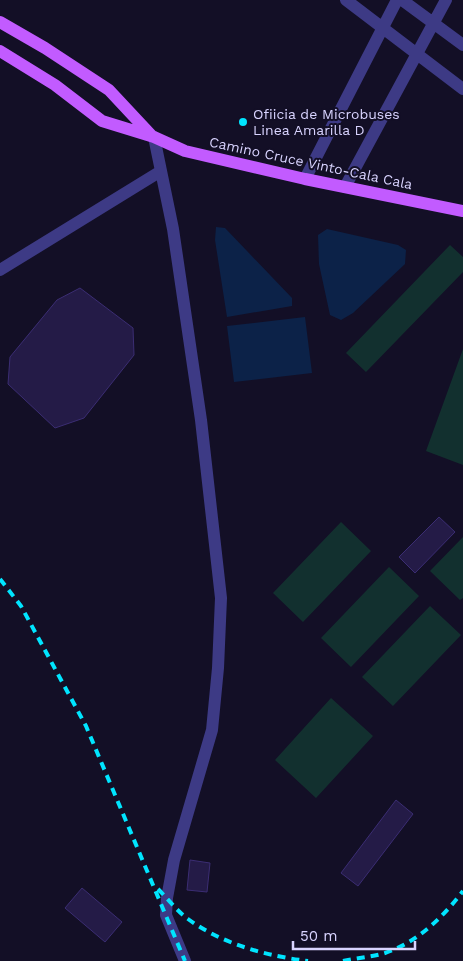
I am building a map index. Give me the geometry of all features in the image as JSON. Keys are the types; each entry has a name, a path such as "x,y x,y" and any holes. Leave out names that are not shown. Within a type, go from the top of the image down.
{"main road":[{"name":"Camino Cruce Vinto-Cala Cala","path":"0,22 45,48 109,90 154,137"},
{"name":"Camino Cruce Vinto-Cala Cala","path":"0,51 55,85 102,121 154,137 185,151 306,179 463,211"}],"street":[{"path":"346,0 463,89"},
{"path":"306,179 384,29 397,0"},
{"path":"402,0 463,45"},
{"path":"345,187 446,0"},
{"path":"154,137 174,229 201,420 221,598 218,668 212,730 174,860 167,898 166,915 185,961"},
{"path":"0,270 161,171"}],"green space":[{"path":"450,245 463,257 463,272 366,372 346,353"},
{"path":"463,349 463,465 426,451"},
{"path":"341,522 371,551 303,622 273,593"},
{"path":"463,537 463,598 460,600 430,571"},
{"path":"389,567 419,596 351,667 321,638"},
{"path":"430,606 461,635 393,706 362,677"},
{"path":"331,698 373,736 316,798 275,760"}],"water":[{"path":"216,227 225,228 292,298 292,306 227,317 215,240"},
{"path":"327,229 398,245 406,250 405,264 353,313 341,320 330,315 319,264 318,235"},
{"path":"305,317 312,373 234,382 227,326"}],"building":[{"path":"80,288 133,328 134,355 84,418 55,428 8,384 10,357 57,300"},
{"path":"439,517 455,532 415,573 399,557"},
{"path":"396,800 413,814 358,886 341,873"},
{"path":"190,860 210,863 207,892 187,890"},
{"path":"82,888 122,922 105,942 65,908"}],"railway":[{"path":"0,579 21,606 86,726 185,961"},
{"path":"158,889 184,916 215,935 245,948 308,961"},
{"path":"343,961 375,956 408,942 429,928 463,891"}],"place":[{"name":"Ofiicia de Microbuses Linea Amarilla D","path":"243,122"}]}
